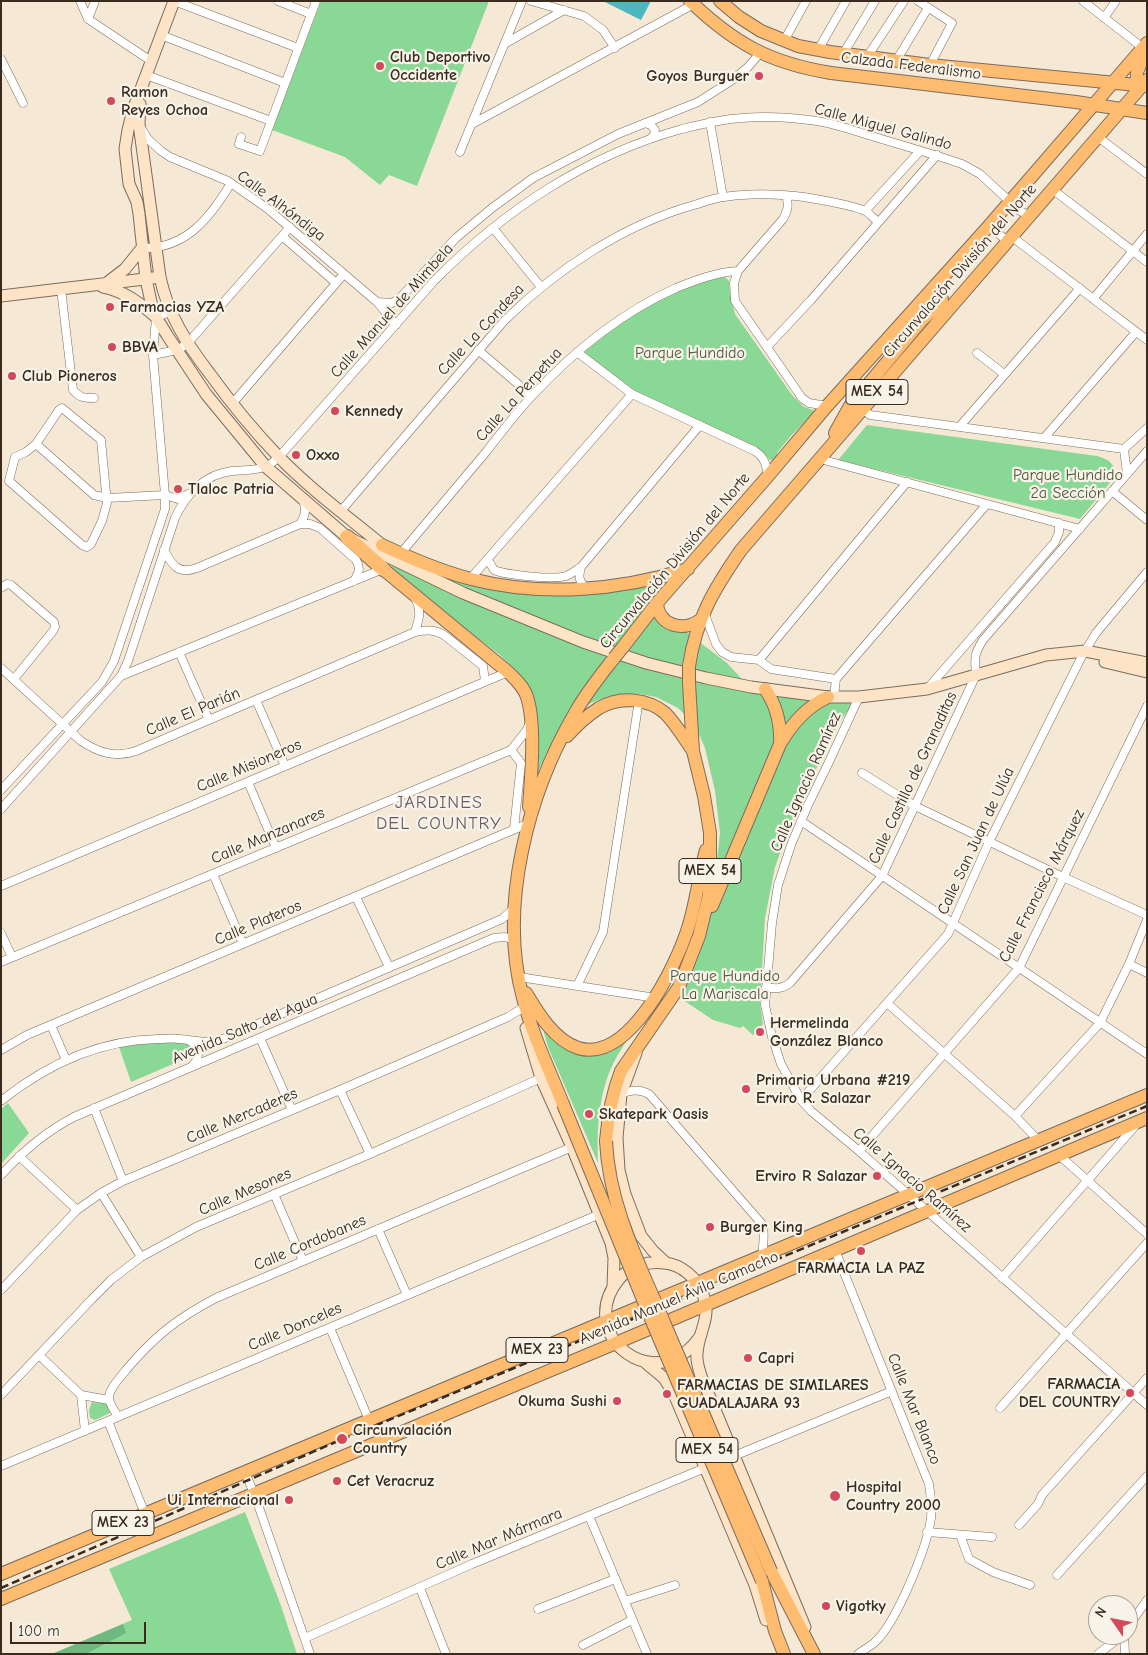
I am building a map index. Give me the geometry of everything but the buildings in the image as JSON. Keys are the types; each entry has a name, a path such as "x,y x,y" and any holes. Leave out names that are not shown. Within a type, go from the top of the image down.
{"highway":[{"path":"347,538 383,569"}],"main road":[{"path":"174,1 146,75 135,122 126,149 127,176 140,214 146,279 156,317 176,350 206,394 266,467 347,538 403,559 470,579 523,588 589,590 641,582 688,569"},
{"name":"Calzada Federalismo","path":"720,1 749,24 784,42 818,50 930,65 1141,86"},
{"name":"Calzada Federalismo","path":"692,3 731,36 760,53 789,64 831,73 1147,112"},
{"path":"1145,47 1137,72 1147,112"},
{"name":"Circunvalación División del Norte","path":"784,1654 775,1631 762,1581 522,1003 514,940 514,918 519,872 528,824 543,782 574,714 614,658 658,603 827,406 988,227 1145,47"},
{"path":"1052,189 1057,176 1067,162 1105,115 1110,106 1114,82"},
{"name":"Circunvalación División del Norte","path":"813,1651 771,1571 630,1242 610,1185 607,1164 606,1141 609,1112 615,1084 621,1071 679,987 702,924 709,895 710,833 704,796 693,751 689,666 693,643 702,616 719,581 741,550 1141,86"},
{"path":"135,122 144,164 160,277 170,312 188,344 232,404 279,457 340,512 382,545 463,593 582,642 646,663 706,678 765,689 831,697 859,697 927,689 1046,655 1081,653 1147,663"},
{"path":"127,176 144,164"},
{"path":"100,285 126,270 142,248"},
{"path":"1,296 160,277"},
{"path":"100,285 123,293 156,317"},
{"path":"820,459 850,406 922,319 941,303 941,295 932,293 923,304 916,306"},
{"path":"383,569 508,672 527,696 531,720 526,762 528,824"},
{"path":"658,603 663,619 673,625 687,626 702,616"},
{"path":"1081,653 1147,672"},
{"path":"765,689 777,713 780,728 780,744"},
{"path":"702,924 715,899 780,744 801,715 819,701 831,697"},
{"path":"559,746 585,719 600,707 623,700 638,700 652,705 663,712 674,723 693,751"},
{"path":"519,977 533,1004 556,1034 570,1044 582,1049 600,1047 618,1039 638,1021 656,998 679,952 689,927 710,833"},
{"name":"MEX 54","path":"522,1003 541,1078 611,1242 615,1272 613,1287"},
{"name":"MEX 54","path":"639,1045 622,1094 616,1138 619,1170 632,1211 646,1243 666,1263"},
{"name":"Avenida Manuel Ávila Camacho","path":"1,1574 1147,1095"},
{"name":"Avenida Manuel Ávila Camacho","path":"1,1599 616,1343 1143,1120"},
{"path":"613,1254 624,1258 634,1258 642,1252 646,1243"},
{"path":"701,1335 694,1346 684,1355 671,1360 658,1363 645,1362 634,1358 616,1343 606,1321 608,1298 613,1287 623,1275 636,1266 650,1262 666,1263 688,1273 703,1293 706,1305 706,1320 696,1356 701,1376 802,1618 813,1651"},
{"path":"645,1362 664,1378 674,1394 755,1585 777,1654"},
{"path":"680,1409 678,1400 685,1389 689,1387 700,1387 709,1395"}],"street":[{"path":"80,1 88,19 151,61"},
{"path":"88,19 95,1"},
{"path":"174,1 298,48"},
{"path":"278,1 311,14"},
{"path":"242,138 239,144 260,151 316,1"},
{"path":"460,152 522,1"},
{"path":"531,1 584,16 603,30 615,48"},
{"path":"784,42 806,1"},
{"path":"818,50 846,1"},
{"path":"843,54 875,1"},
{"path":"867,57 904,1"},
{"path":"918,1 952,23 930,65"},
{"path":"1083,1 1145,47"},
{"path":"1104,18 1116,1"},
{"path":"472,124 615,48 692,3"},
{"path":"896,61 928,8"},
{"path":"506,43 564,10"},
{"path":"161,35 285,83"},
{"name":"Calle Manuel de Mimbela","path":"377,302 392,302 399,299 456,238 492,208 533,178 618,134 698,102 748,67 760,53"},
{"path":"1,60 23,104"},
{"path":"146,75 271,122"},
{"path":"663,116 658,127 666,134"},
{"name":"Calle Miguel Galindo","path":"710,122 764,117 812,120 839,126 937,155 971,168 1020,211 1030,216"},
{"name":"Calle Alhóndiga","path":"135,122 148,139 162,151 231,183 268,209 377,302 396,325"},
{"path":"710,122 723,197"},
{"name":"Calle Manuel de Mimbela","path":"266,467 279,457 455,260 493,228 532,199 561,181 622,149 710,122"},
{"path":"646,123 655,130 654,135 650,139"},
{"path":"1098,137 1147,174"},
{"path":"865,211 920,151"},
{"path":"767,347 811,300 937,155"},
{"path":"142,248 156,249 175,243 191,232 204,220 231,183"},
{"path":"1052,189 1147,262"},
{"path":"786,195 789,204 783,219 738,271 734,283 735,301 805,401 827,406"},
{"name":"Calle La Condesa","path":"340,512 478,350 525,300 575,262 648,221 681,208 723,197 786,195 815,199 865,211 878,222"},
{"path":"153,355 176,350 188,344 290,227"},
{"path":"988,227 1005,239 1011,236 1147,340"},
{"path":"493,228 541,288"},
{"path":"1093,299 1147,234"},
{"name":"Calle Alhóndiga","path":"282,236 336,283"},
{"name":"Calle La Perpetua","path":"403,559 532,396 577,352 604,330 637,308 660,296 724,272 738,271"},
{"path":"232,404 344,274"},
{"path":"960,426 1080,288"},
{"path":"61,289 74,390 77,395 83,398 94,398"},
{"path":"1,790 102,682 114,661 165,509 153,337 156,317 170,312"},
{"path":"1044,438 1136,332"},
{"path":"478,350 532,396"},
{"path":"577,352 632,394 762,456 766,464 768,476"},
{"path":"977,353 1004,374"},
{"path":"470,579 632,394"},
{"path":"62,408 101,440 107,498 102,521 90,544 87,547 82,545 10,483 15,456 26,452 36,444 62,408"},
{"path":"863,409 870,414 1124,449"},
{"path":"488,560 494,570 509,575 560,577 566,576 580,568 700,425"},
{"path":"1124,449 1147,428"},
{"path":"36,444 94,495 107,498 165,495 178,499 190,493"},
{"path":"1124,449 1127,474"},
{"path":"976,675 974,658 976,650 983,640 1147,451"},
{"path":"820,459 1080,528"},
{"path":"1,809 121,676 128,661 180,505 200,484 220,473 266,467"},
{"path":"758,660 907,482"},
{"path":"1112,491 1147,520"},
{"path":"300,524 306,510 303,499"},
{"path":"831,697 836,679 987,504"},
{"path":"927,689 1055,542 1059,532 1059,523"},
{"path":"164,550 174,566 182,571 188,571 300,524 310,524 320,528 356,560 359,572 354,581"},
{"path":"580,568 580,582 589,590"},
{"path":"121,676 383,569"},
{"name":"Calle San Juan de Ulúa","path":"801,1100 948,934 989,842 1081,653 1147,572"},
{"path":"1,588 7,584 11,585 54,622 55,627 14,679"},
{"path":"414,596 419,606 420,614 415,632 429,630 438,631 444,635 483,666 485,681"},
{"path":"702,616 722,652 736,659 758,660 771,669 836,679"},
{"name":"Calle El Parián","path":"1,668 81,742 96,750 114,754 127,754 415,632"},
{"path":"179,652 209,720"},
{"name":"Calle Misioneros","path":"1,886 508,672"},
{"name":"Calle Castillo de Granaditas","path":"766,987 779,989 784,988 790,983 882,876 976,675"},
{"name":"Calle Ignacio Ramírez","path":"859,697 801,821 778,885 772,923 765,1005 781,1064 801,1100 811,1110 1147,1405"},
{"path":"256,700 285,766"},
{"path":"577,986 603,932 638,700"},
{"name":"Calle Francisco Márquez","path":"859,1151 1019,968 1147,706"},
{"name":"Calle Manzanares","path":"1,962 511,750 526,732 531,720"},
{"path":"511,750 526,762 514,829"},
{"path":"862,773 916,806 1147,915"},
{"path":"248,782 276,848"},
{"path":"801,821 1147,1054"},
{"name":"Calle Plateros","path":"1,1050 27,1035 528,824"},
{"path":"213,874 243,944"},
{"path":"356,897 389,967"},
{"name":"Avenida Salto del Agua","path":"1,1101 26,1081 66,1060 114,1044 134,1040 177,1038 212,1043 218,1041 502,919 511,911 516,902"},
{"path":"1015,1116 1100,1023 1129,964 1147,920"},
{"path":"1,933 12,957"},
{"name":"Avenida Salto del Agua","path":"1,1175 19,1156 53,1128 94,1108 494,938 505,937 514,940"},
{"path":"1129,964 1147,973"},
{"path":"519,977 656,998"},
{"path":"347,986 352,998"},
{"name":"Calle Mercaderes","path":"1,1290 77,1210 124,1180 340,1090 508,1017 522,1003"},
{"path":"887,1003 1015,1116 1038,1140"},
{"path":"51,1025 66,1060"},
{"path":"260,1038 292,1110"},
{"path":"188,1040 195,1044 199,1055 196,1063 190,1068"},
{"name":"Calle Mesones","path":"1,1395 111,1280 141,1256 196,1227 370,1154 541,1078"},
{"path":"340,1090 370,1154"},
{"path":"622,1094 638,1090 649,1094 762,1224 764,1231 763,1254"},
{"path":"94,1108 124,1180"},
{"path":"1002,1278 1087,1180 1143,1120"},
{"name":"Calle Cordobanes","path":"109,1400 109,1394 115,1383 142,1351 165,1329 191,1311 216,1298 572,1147"},
{"path":"1059,1154 1147,1234"},
{"path":"19,1156 77,1210"},
{"path":"101,1193 141,1256"},
{"path":"274,1194 303,1261"},
{"name":"Calle Donceles","path":"1,1466 600,1214"},
{"path":"378,1229 407,1295"},
{"path":"1000,1408 1147,1243"},
{"name":"Calle Mar Blanco","path":"835,1250 929,1484 932,1503 931,1521 917,1568 895,1616 875,1643 858,1654"},
{"path":"330,1328 369,1420"},
{"path":"39,1355 81,1395 109,1400 118,1417"},
{"path":"1019,1525 1038,1504 1042,1495 1147,1378"},
{"path":"734,1456 892,1390"},
{"path":"81,1395 85,1431"},
{"path":"108,1421 145,1514"},
{"name":"Calle Mar Mármara","path":"304,1638 472,1564 705,1468"},
{"path":"245,1472 310,1654"},
{"path":"1057,1575 1147,1476"},
{"path":"589,1516 647,1654"},
{"path":"927,1532 992,1537"},
{"path":"960,1535 969,1559 993,1572 1030,1586"},
{"path":"538,1609 615,1579"},
{"path":"625,1601 675,1585"},
{"path":"420,1588 446,1654"},
{"path":"1138,1612 1147,1600"},
{"path":"583,1645 632,1620"},
{"path":"1098,1654 1110,1645"}],"green space":[{"name":"Club Deportivo Occidente","path":"321,1 489,1 417,186 389,175 380,185 345,157 272,130"},
{"name":"Parque Hundido","path":"725,277 729,281 735,314 792,395 804,407 814,412 790,437 777,453 778,456 774,461 770,460 759,449 630,389 583,352 616,327 651,305 706,281"},
{"name":"Parque Hundido 2a Sección","path":"867,425 1097,456 1111,463 1114,470 1113,479 1080,519 838,460"},
{"name":"Parque Hundido La Mariscala","path":"392,564 512,589 666,579 655,599 655,608 727,663 752,690 856,699 835,729 792,820 775,867 765,918 760,1004 763,1024 753,1035 743,1026 740,1028 713,1020 677,996 713,898 720,833 715,791 705,748 695,725 678,708 656,697 640,694 609,696 591,703 571,716 557,732 540,767 534,786 538,734 536,709 525,681 501,656 392,572"},
{"path":"541,1022 576,1052 633,1031 615,1060 604,1088 598,1125 598,1163 548,1047"},
{"path":"152,1042 188,1042 194,1047 194,1055 131,1082 119,1047"},
{"path":"8,1103 29,1133 1,1164 1,1109"},
{"path":"92,1402 98,1403 107,1402 111,1409 110,1413 95,1420 90,1418 89,1410"},
{"path":"245,1512 280,1603 297,1654 52,1654 132,1620 109,1569"},
{"path":"123,1624 126,1633 86,1654 52,1654"}],"water":[{"path":"603,1 651,1 641,20"}],"railway":[{"path":"1,1588 338,1441 1147,1106"}],"place":[{"name":"Club Deportivo Occidente","path":"380,66"},
{"name":"Goyos Burguer","path":"759,76"},
{"name":"Ramon Reyes Ochoa","path":"111,101"},
{"name":"Farmacias YZA","path":"110,307"},
{"name":"BBVA","path":"112,347"},
{"name":"Club Pioneros","path":"12,376"},
{"name":"Kennedy","path":"335,411"},
{"name":"Oxxo","path":"296,455"},
{"name":"Tlaloc Patria","path":"178,489"},
{"name":"Hermelinda González Blanco","path":"760,1032"},
{"name":"Primaria Urbana #219 Erviro R. Salazar","path":"746,1089"},
{"name":"Skatepark Oasis","path":"589,1114"},
{"name":"Erviro R Salazar","path":"877,1176"},
{"name":"Burger King","path":"710,1227"},
{"name":"FARMACIA LA PAZ","path":"861,1251"},
{"name":"Capri","path":"748,1358"},
{"name":"FARMACIA DEL COUNTRY","path":"1130,1393"},
{"name":"FARMACIAS DE SIMILARES GUADALAJARA 93","path":"667,1394"},
{"name":"Okuma Sushi","path":"617,1401"},
{"name":"Circunvalación Country","path":"342,1439"},
{"name":"Cet Veracruz","path":"337,1481"},
{"name":"Hospital Country 2000","path":"835,1496"},
{"name":"Ui Internacional","path":"289,1500"},
{"name":"Vigotky","path":"826,1606"}],"district":[{"name":"JARDINES DEL COUNTRY","path":"439,813"}]}
